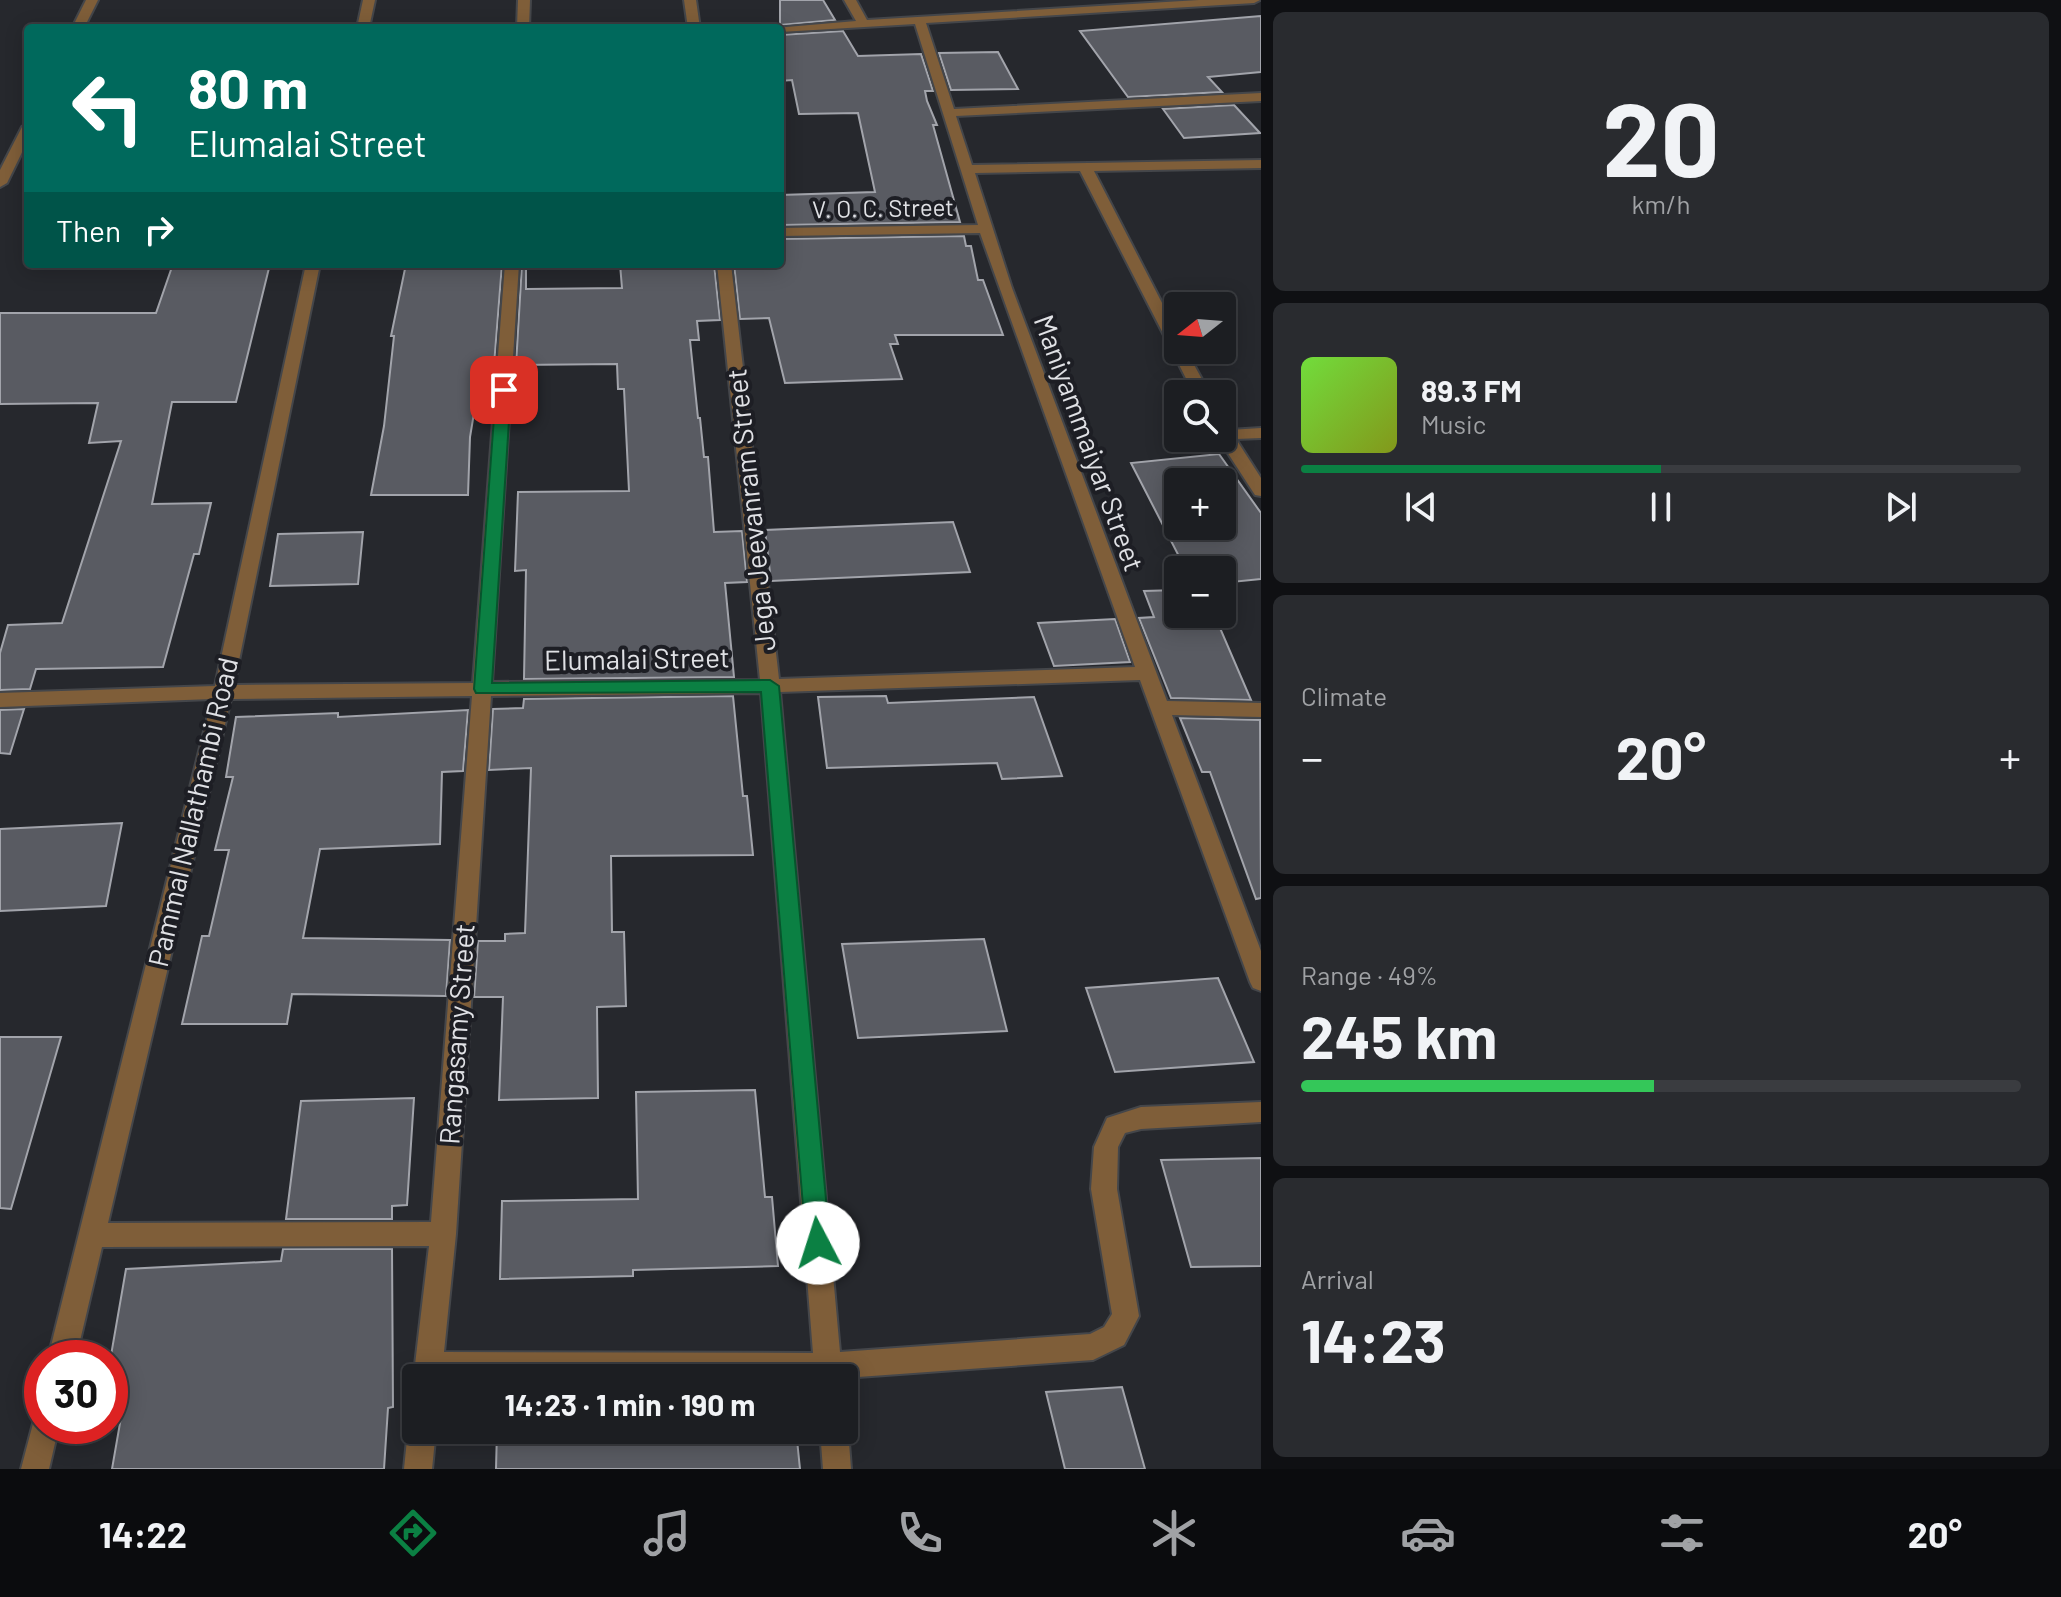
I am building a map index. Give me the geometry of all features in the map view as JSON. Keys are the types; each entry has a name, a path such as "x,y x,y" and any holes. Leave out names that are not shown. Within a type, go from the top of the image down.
{"street":[{"path":"80,24 92,0"},
{"path":"364,24 369,0"},
{"path":"523,24 524,0"},
{"path":"690,0 693,24"},
{"path":"850,0 864,25"},
{"path":"784,29 920,23 1254,0"},
{"name":"Maniyammaiyar Street","path":"920,23 986,229 1261,982"},
{"path":"949,113 1261,97"},
{"path":"0,152 22,152"},
{"path":"0,183 22,152"},
{"path":"966,169 1261,164"},
{"path":"1085,167 1164,322"},
{"name":"V. O. C. Street","path":"784,232 986,229"},
{"name":"Pammal Nallathambi Road","path":"66,1340 223,692 312,268"},
{"name":"Rangasamy Street","path":"430,1364 443,1234 512,268"},
{"name":"Jega Jeevanram Street","path":"724,268 770,686 828,1364"},
{"path":"1236,433 1261,433"},
{"path":"1235,452 1261,491"},
{"name":"Elumalai Street","path":"0,700 223,692 770,686 1147,673"},
{"path":"1162,708 1261,710"},
{"path":"858,1369 1093,1347 1114,1336 1126,1316 1104,1189 1106,1147 1116,1125 1141,1118 1261,1112"},
{"path":"92,1235 443,1234"},
{"path":"35,1469 41,1444"},
{"path":"418,1469 421,1444"},
{"path":"835,1444 837,1469"}],"building":[{"path":"780,0 823,0 835,20 784,25 780,24"},
{"path":"1261,16 1261,72 1208,77 1222,92 1128,97 1080,31"},
{"path":"843,31 858,56 921,54 933,91 925,91 927,101 937,125 933,125 960,222 784,225 784,195 875,192 858,113 799,114 792,80 784,81 784,35"},
{"path":"998,52 1018,89 951,90 939,53"},
{"path":"1234,105 1260,133 1184,138 1163,109"},
{"path":"964,236 966,246 971,246 978,280 983,280 1003,335 895,335 898,344 890,344 902,379 785,383 769,318 740,319 734,268 784,268 784,239"},
{"path":"172,268 269,268 236,402 172,402 152,504 211,503 199,554 194,554 163,667 36,669 30,689 0,690 0,653 8,625 62,623 121,441 89,443 98,403 0,404 0,313 156,313"},
{"path":"405,268 502,268 494,365 482,365 470,437 468,495 371,495 384,426 394,336 391,336"},
{"path":"522,268 526,268 526,289 622,288 620,268 714,268 720,320 697,321 699,340 690,340 704,457 708,457 714,532 742,531 747,582 725,583 734,677 524,679 526,570 515,571 518,492 629,491 624,389 618,389 617,364 516,365"},
{"path":"1219,454 1229,468 1164,468 1164,527 1131,463"},
{"path":"1236,478 1261,513 1261,579 1236,582 1236,556 1179,556 1171,540 1236,540"},
{"path":"953,522 970,572 771,581 765,530"},
{"path":"363,532 358,584 270,586 278,534"},
{"path":"1164,590 1164,628 1220,628 1251,700 1171,698 1139,618 1154,617 1144,591"},
{"path":"1115,619 1130,662 1054,666 1038,623"},
{"path":"733,696 743,796 747,796 753,855 611,856 612,932 624,932 626,1006 597,1007 598,1098 499,1100 503,997 474,997 478,941 505,941 505,934 525,933 531,768 489,770 493,709 523,708 524,699"},
{"path":"886,696 888,703 1034,697 1062,776 1002,779 997,763 827,768 818,697"},
{"path":"24,709 10,754 0,753 0,710"},
{"path":"468,710 463,771 442,772 440,844 320,849 303,938 450,940 446,996 292,994 287,1024 182,1024 202,936 209,936 229,850 215,850 233,777 226,777 236,717 338,713 338,717"},
{"path":"1180,718 1260,720 1261,898 1256,899 1210,772 1202,772"},
{"path":"122,823 106,906 0,911 0,829"},
{"path":"984,939 1007,1031 858,1038 842,944"},
{"path":"1218,978 1254,1062 1115,1072 1086,988"},
{"path":"0,1037 61,1037 11,1209 0,1208"},
{"path":"755,1090 765,1197 772,1197 778,1266 633,1270 633,1276 500,1279 502,1201 638,1199 636,1092"},
{"path":"414,1098 407,1205 392,1206 392,1219 286,1219 301,1101"},
{"path":"1261,1158 1261,1266 1191,1267 1161,1160"},
{"path":"283,1249 392,1249 393,1407 388,1408 384,1469 112,1469 116,1444 128,1444 128,1340 114,1340 126,1269 281,1261"},
{"path":"1122,1387 1145,1469 1065,1469 1046,1392"},
{"path":"497,1444 797,1444 800,1469 496,1469"}],"route":[{"path":"504,390 483,689 770,686 818,1243"}]}
